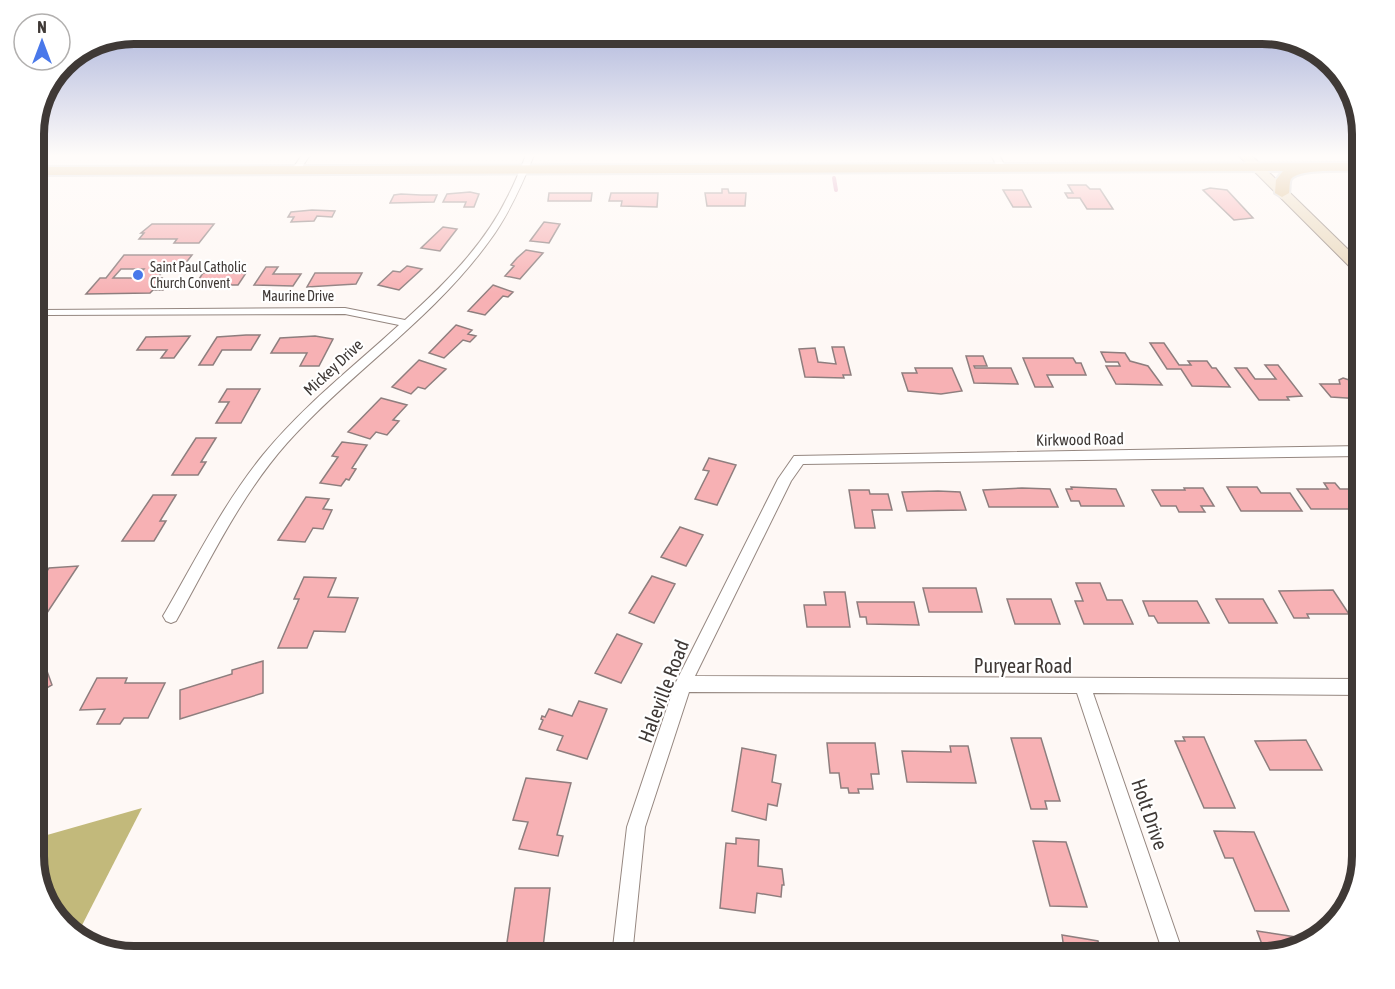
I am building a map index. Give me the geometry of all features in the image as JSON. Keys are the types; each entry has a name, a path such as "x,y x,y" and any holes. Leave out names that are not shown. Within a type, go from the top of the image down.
{"main road":[{"path":"1290,201 1352,261"}],"street":[{"name":"Mickey Drive","path":"171,616 232,512 270,456 333,388 466,268 494,231 508,201"},
{"name":"Maurine Drive","path":"45,312 345,311 406,323"},
{"name":"Kirkwood Road","path":"799,459 1352,451"},
{"name":"Haleville Road","path":"623,946 636,827 683,684 785,479 799,459"},
{"name":"Puryear Road","path":"683,684 1352,687"},
{"name":"Holt Drive","path":"1083,687 1171,946"}],"shaded area":[{"path":"142,808 81,928 66,915 50,890 44,861 44,836"}],"building":[{"path":"391,201 434,201 434,202 390,203"},
{"path":"476,201 474,207 464,207 466,202 443,202"},
{"path":"622,201 657,201 657,207 621,206"},
{"path":"706,201 745,201 745,206 707,206"},
{"path":"1010,201 1028,201 1031,207 1013,207"},
{"path":"1082,201 1108,201 1113,209 1087,209"},
{"path":"1215,201 1237,201 1253,218 1234,220"},
{"path":"335,211 332,217 317,216 314,221 291,222 294,217 288,217 291,212"},
{"path":"544,222 560,224 549,243 530,241"},
{"path":"152,224 214,224 199,243 174,243 177,239 139,239 144,233 141,233"},
{"path":"443,227 457,229 440,251 421,248"},
{"path":"526,250 543,253 520,279 505,276 514,266 511,265"},
{"path":"124,255 192,255 181,269 165,269 157,278 162,278 160,281 170,281 163,290 153,290 150,293 86,294 100,278 106,278","holes":["121,269 144,269 136,278 113,278"]},
{"path":"407,266 422,269 399,290 378,285 393,271 400,272"},
{"path":"266,267 278,267 273,274 301,274 293,286 254,285"},
{"path":"203,273 246,273 238,285 195,285"},
{"path":"315,273 362,273 356,284 307,287"},
{"path":"493,285 513,292 508,297 503,296 485,315 468,311"},
{"path":"456,325 472,330 468,334 476,336 470,342 463,340 444,358 429,353"},
{"path":"260,335 251,350 222,350 213,365 199,365 217,337"},
{"path":"190,336 174,358 161,358 167,350 137,350 146,337"},
{"path":"315,336 333,339 319,366 300,366 307,353 271,353 280,338"},
{"path":"1150,343 1164,343 1179,365 1191,365 1188,361 1207,361 1212,368 1216,368 1230,387 1192,386 1181,369 1167,369"},
{"path":"832,347 844,347 851,375 843,375 844,378 805,377 799,349 815,348 818,362 836,364"},
{"path":"1101,352 1125,353 1130,361 1148,366 1162,385 1116,384 1106,366 1120,366 1118,362 1106,362"},
{"path":"966,356 983,356 987,366 974,366 975,368 1011,368 1018,384 974,383"},
{"path":"1023,358 1073,358 1076,363 1081,363 1086,375 1047,375 1053,387 1035,387"},
{"path":"419,360 446,369 425,389 418,387 411,394 392,387"},
{"path":"1265,365 1278,365 1302,396 1287,397 1289,400 1259,400 1235,368 1247,368 1255,379 1276,379"},
{"path":"915,368 952,368 962,391 941,394 908,391 902,373 917,373"},
{"path":"1343,378 1352,381 1352,398 1331,397 1320,384 1340,384 1339,380"},
{"path":"227,389 260,389 241,423 216,423 229,402 219,402"},
{"path":"381,398 407,405 393,420 399,421 387,435 376,432 370,439 348,432"},
{"path":"196,438 216,438 201,462 206,462 198,475 172,475"},
{"path":"342,442 367,445 352,468 356,469 349,480 346,479 341,486 320,483 338,457 332,456"},
{"path":"709,458 736,465 717,505 695,499 709,471 703,470"},
{"path":"1324,483 1335,483 1340,489 1352,489 1352,509 1311,509 1297,489 1328,489"},
{"path":"1071,487 1116,489 1124,506 1081,506 1079,501 1071,501 1066,489 1072,489"},
{"path":"1227,487 1257,487 1261,493 1290,493 1302,511 1241,511"},
{"path":"1184,488 1203,488 1214,506 1201,506 1205,512 1179,512 1176,506 1161,506 1152,490 1185,490"},
{"path":"1050,489 1058,507 989,507 983,490"},
{"path":"849,490 869,490 870,494 888,494 892,510 872,510 875,528 855,528"},
{"path":"902,492 960,492 966,510 907,511"},
{"path":"153,495 176,495 160,521 166,521 154,541 122,541"},
{"path":"306,497 329,499 323,509 332,510 323,529 313,528 305,542 278,540"},
{"path":"680,527 703,535 686,566 661,557"},
{"path":"78,566 44,617 44,576 49,568"},
{"path":"652,576 675,584 654,623 629,613"},
{"path":"304,577 336,578 328,597 358,598 345,632 314,631 307,648 278,648 299,599 294,599"},
{"path":"1076,583 1100,583 1107,600 1122,600 1133,624 1084,624 1075,601 1083,601"},
{"path":"923,588 976,588 982,612 929,612"},
{"path":"1333,590 1349,614 1307,614 1309,618 1294,618 1279,591"},
{"path":"824,592 845,592 850,627 807,627 804,605 826,605"},
{"path":"1007,599 1051,599 1060,624 1015,624"},
{"path":"1216,599 1263,599 1277,623 1229,623"},
{"path":"1143,601 1197,601 1209,623 1158,623 1154,616 1149,616"},
{"path":"857,602 914,602 919,625 867,624 866,617 860,617"},
{"path":"617,634 642,644 621,683 595,673"},
{"path":"263,661 263,693 180,719 180,690 232,674 232,670"},
{"path":"44,663 52,685 44,690"},
{"path":"97,678 127,678 125,683 165,683 148,718 124,718 120,724 97,724 105,709 80,710"},
{"path":"579,701 607,709 587,759 557,750 563,736 539,729 543,720 542,716 545,717 549,709 572,716"},
{"path":"1183,737 1204,737 1235,808 1204,808 1175,741 1185,741"},
{"path":"1011,738 1041,738 1060,801 1045,801 1047,809 1031,809"},
{"path":"1306,740 1322,770 1270,770 1255,741"},
{"path":"827,743 875,743 879,774 871,774 873,789 858,789 859,793 849,793 848,788 841,788 839,773 830,773"},
{"path":"950,746 968,746 976,783 907,782 902,751 951,752"},
{"path":"742,748 776,755 772,782 781,784 777,806 768,804 766,820 732,811"},
{"path":"526,778 571,783 557,835 563,836 558,856 519,849 528,822 513,820"},
{"path":"1214,831 1254,832 1289,911 1255,911 1233,858 1225,858"},
{"path":"736,838 759,840 758,866 782,869 784,885 782,885 781,897 757,893 755,913 720,908 726,843 736,844"},
{"path":"1033,841 1066,842 1087,907 1050,906"},
{"path":"515,888 550,888 543,946 506,946"},
{"path":"1257,931 1296,938 1279,944 1263,946"},
{"path":"1062,935 1098,941 1099,946 1064,946"}],"place":[{"name":"Saint Paul Catholic Church Convent","path":"138,275"}]}
